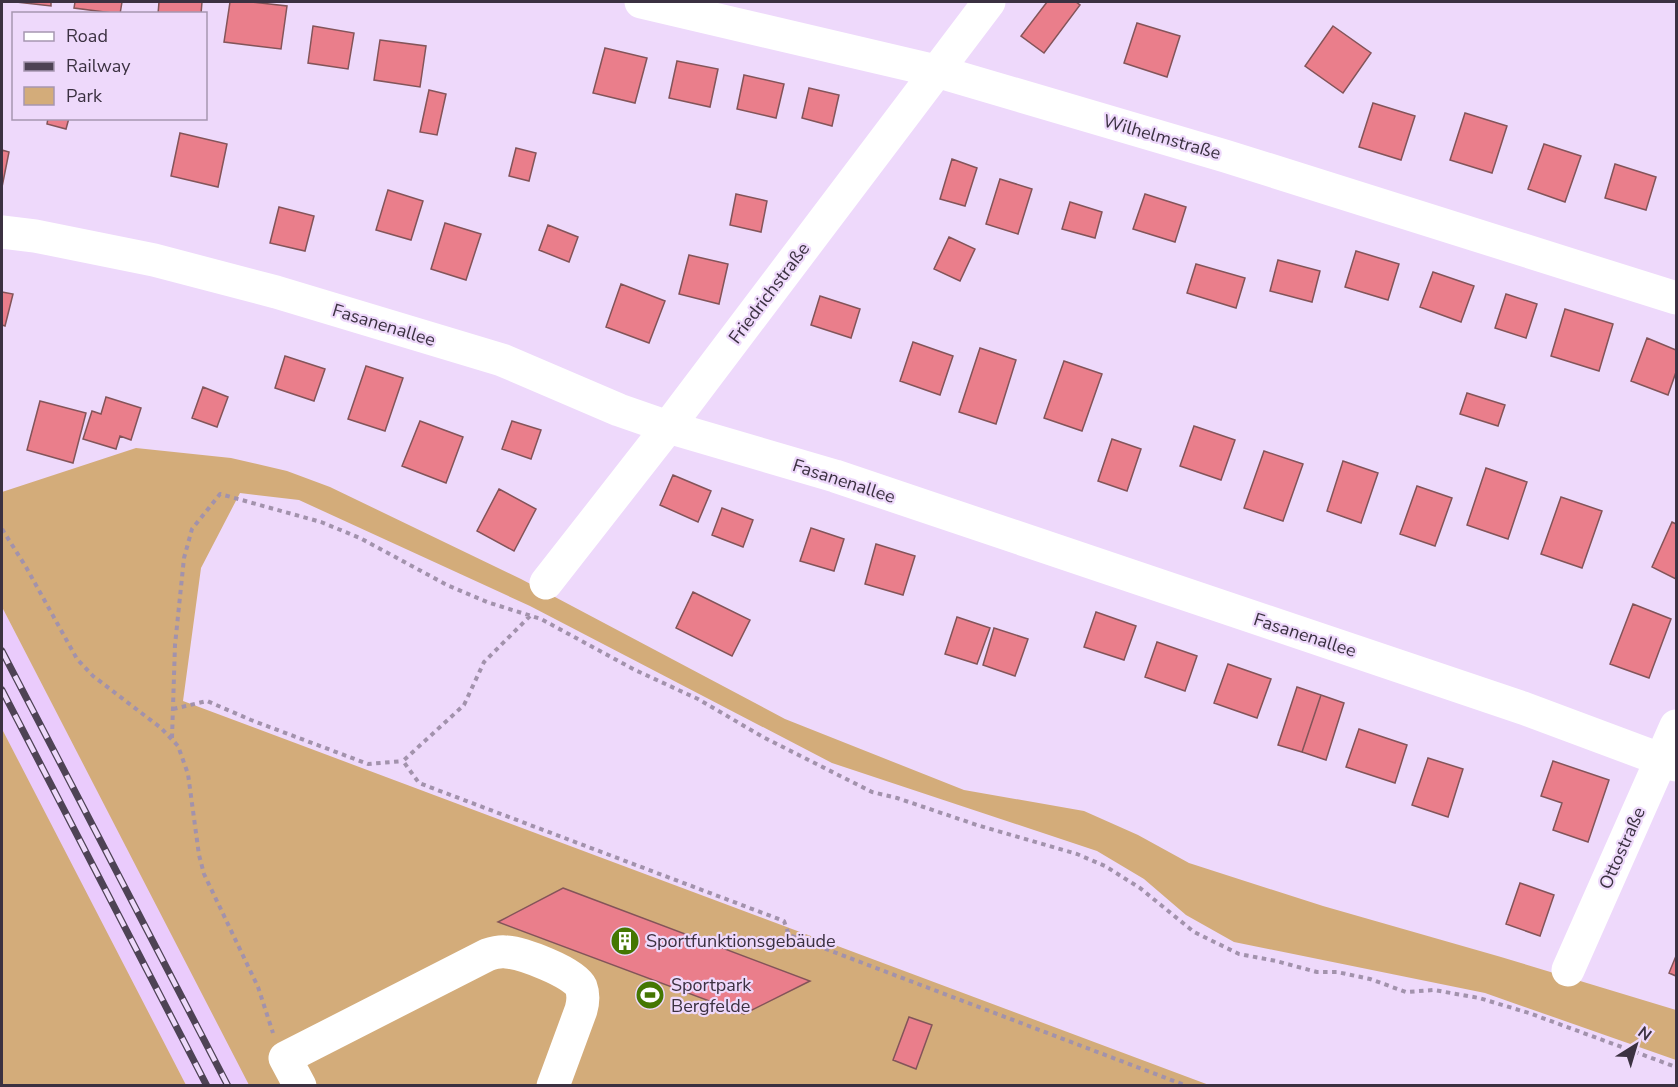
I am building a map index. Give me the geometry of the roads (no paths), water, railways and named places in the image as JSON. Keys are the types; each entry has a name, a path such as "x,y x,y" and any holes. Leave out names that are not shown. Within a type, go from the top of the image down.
{"street":[{"name":"Wilhelmstraße","path":"641,2 936,71 1225,156 1677,298"},
{"name":"Friedrichstraße","path":"546,583 668,427 989,2"},
{"name":"Fasanenallee","path":"2,232 35,236 154,260 276,292 502,360 619,410 668,427 835,476 1523,708 1669,763"},
{"name":"Ottostraße","path":"1568,970 1669,763 1677,726"},
{"path":"293,1072 487,955 506,952 562,971 576,980 581,987 583,1002 581,1010 553,1086"}],"railway":[{"path":"2,651 228,1086"},
{"path":"2,690 207,1086"}],"place":[{"name":"Sportfunktionsgebäude","path":"625,941"},
{"name":"Sportpark Bergfelde","path":"650,995"}]}
